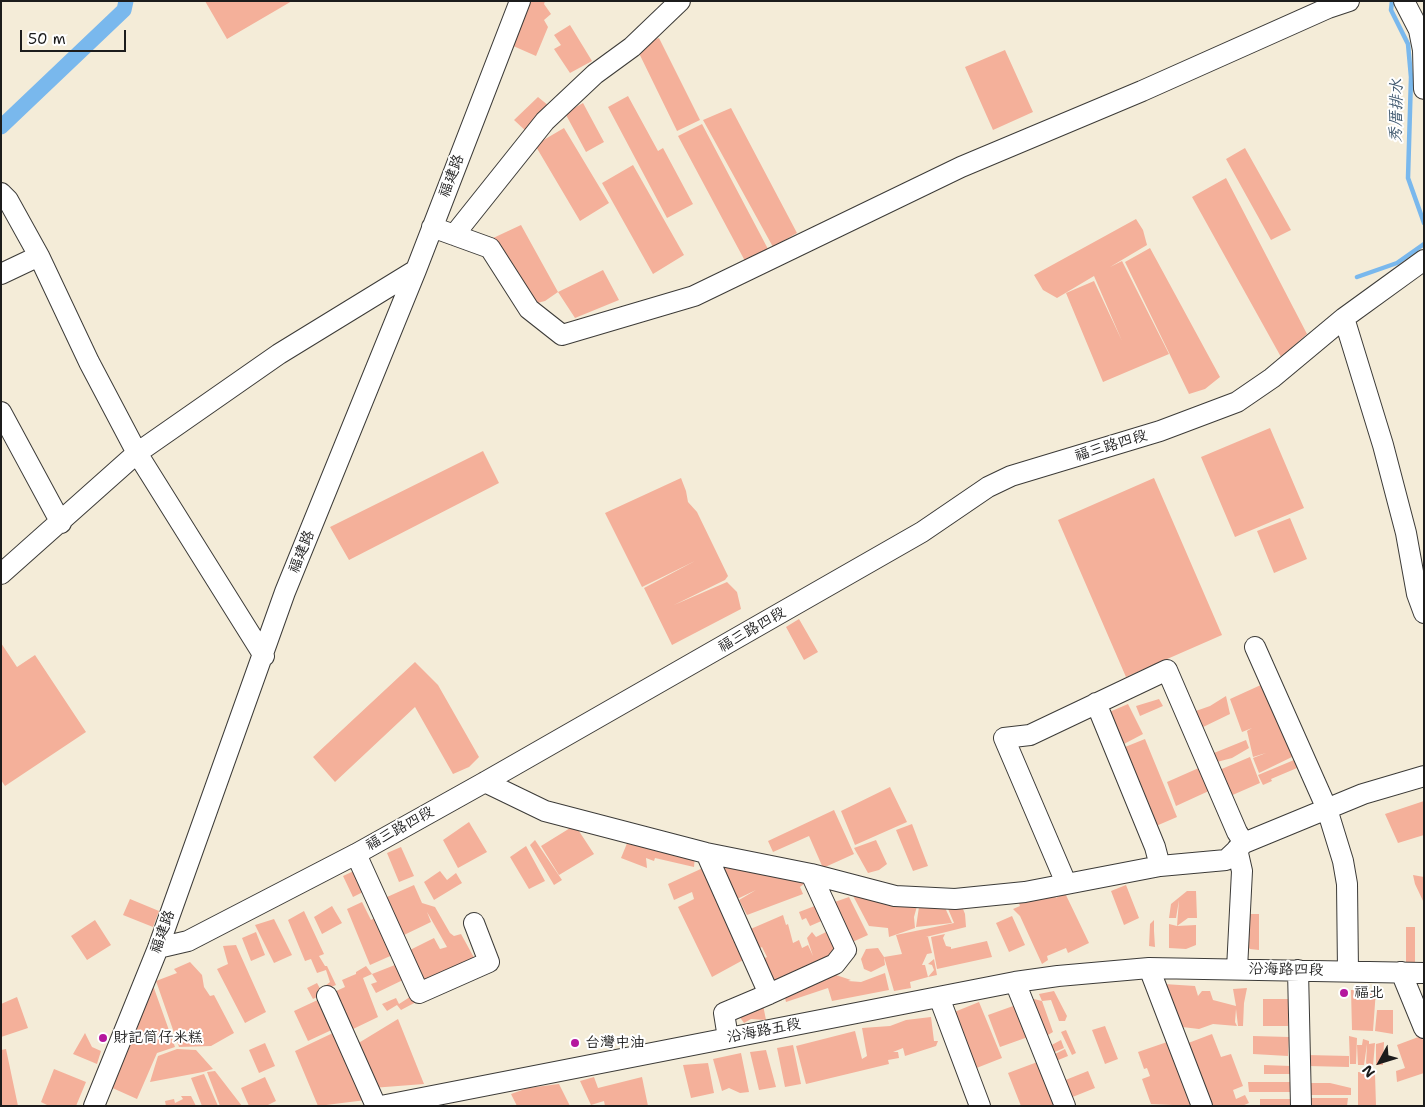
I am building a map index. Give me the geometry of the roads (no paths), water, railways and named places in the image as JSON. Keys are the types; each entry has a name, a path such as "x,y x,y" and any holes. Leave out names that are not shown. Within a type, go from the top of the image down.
{"street":[{"name":"福建路","path":"94,1106 158,948 264,656 285,592 416,270 520,1"},
{"path":"454,235 545,121 595,74 632,47 680,1"},
{"path":"432,227 490,248 529,309 562,335 694,296 961,167 1349,1"},
{"path":"1404,1 1419,30 1423,50 1424,90"},
{"path":"1,193 8,200 38,256 89,362 137,453 264,656"},
{"path":"1,274 38,256"},
{"name":"福三路四段","path":"158,948 188,941 356,854 922,532 988,488 1011,476 1160,431 1237,402 1272,378 1344,318 1424,260"},
{"path":"1,574 61,523 137,453 279,354 416,270"},
{"path":"1344,318 1383,445 1406,533 1417,594 1424,613"},
{"path":"1,412 61,523"},
{"path":"1255,648 1326,809 1343,861 1347,884 1348,971"},
{"path":"1066,883 1004,738 1030,735 1167,670 1237,832 1241,846 1242,871 1237,969"},
{"path":"1096,703 1155,847 1160,866"},
{"path":"485,782 545,811 706,853 811,874 895,896 955,900 1025,892 1160,866 1226,860 1241,846 1326,809 1363,794 1424,776"},
{"path":"706,853 769,994"},
{"path":"356,854 419,993 489,962 474,923"},
{"path":"728,1038 724,1013 835,964 846,950 811,874"},
{"path":"1149,968 1202,1106"},
{"name":"沿海路四段","path":"1149,968 1424,973"},
{"name":"沿海路五段","path":"380,1106 1015,982 1149,968"},
{"path":"1298,970 1301,1106"},
{"path":"1401,972 1424,1028"},
{"path":"1015,982 1065,1106"},
{"path":"327,996 376,1106"},
{"path":"939,997 980,1106"}],"waterway":[{"path":"1,127 124,10 126,1"},
{"name":"秀厝排水","path":"1392,1 1391,10 1408,44 1411,77 1408,178 1424,223"},
{"name":"秀厝排水","path":"1357,277 1397,263 1424,244"}],"place":[{"name":"福北","path":"1344,993"},
{"name":"財記筒仔米糕","path":"103,1038"},
{"name":"台灣中油","path":"575,1043"}]}
